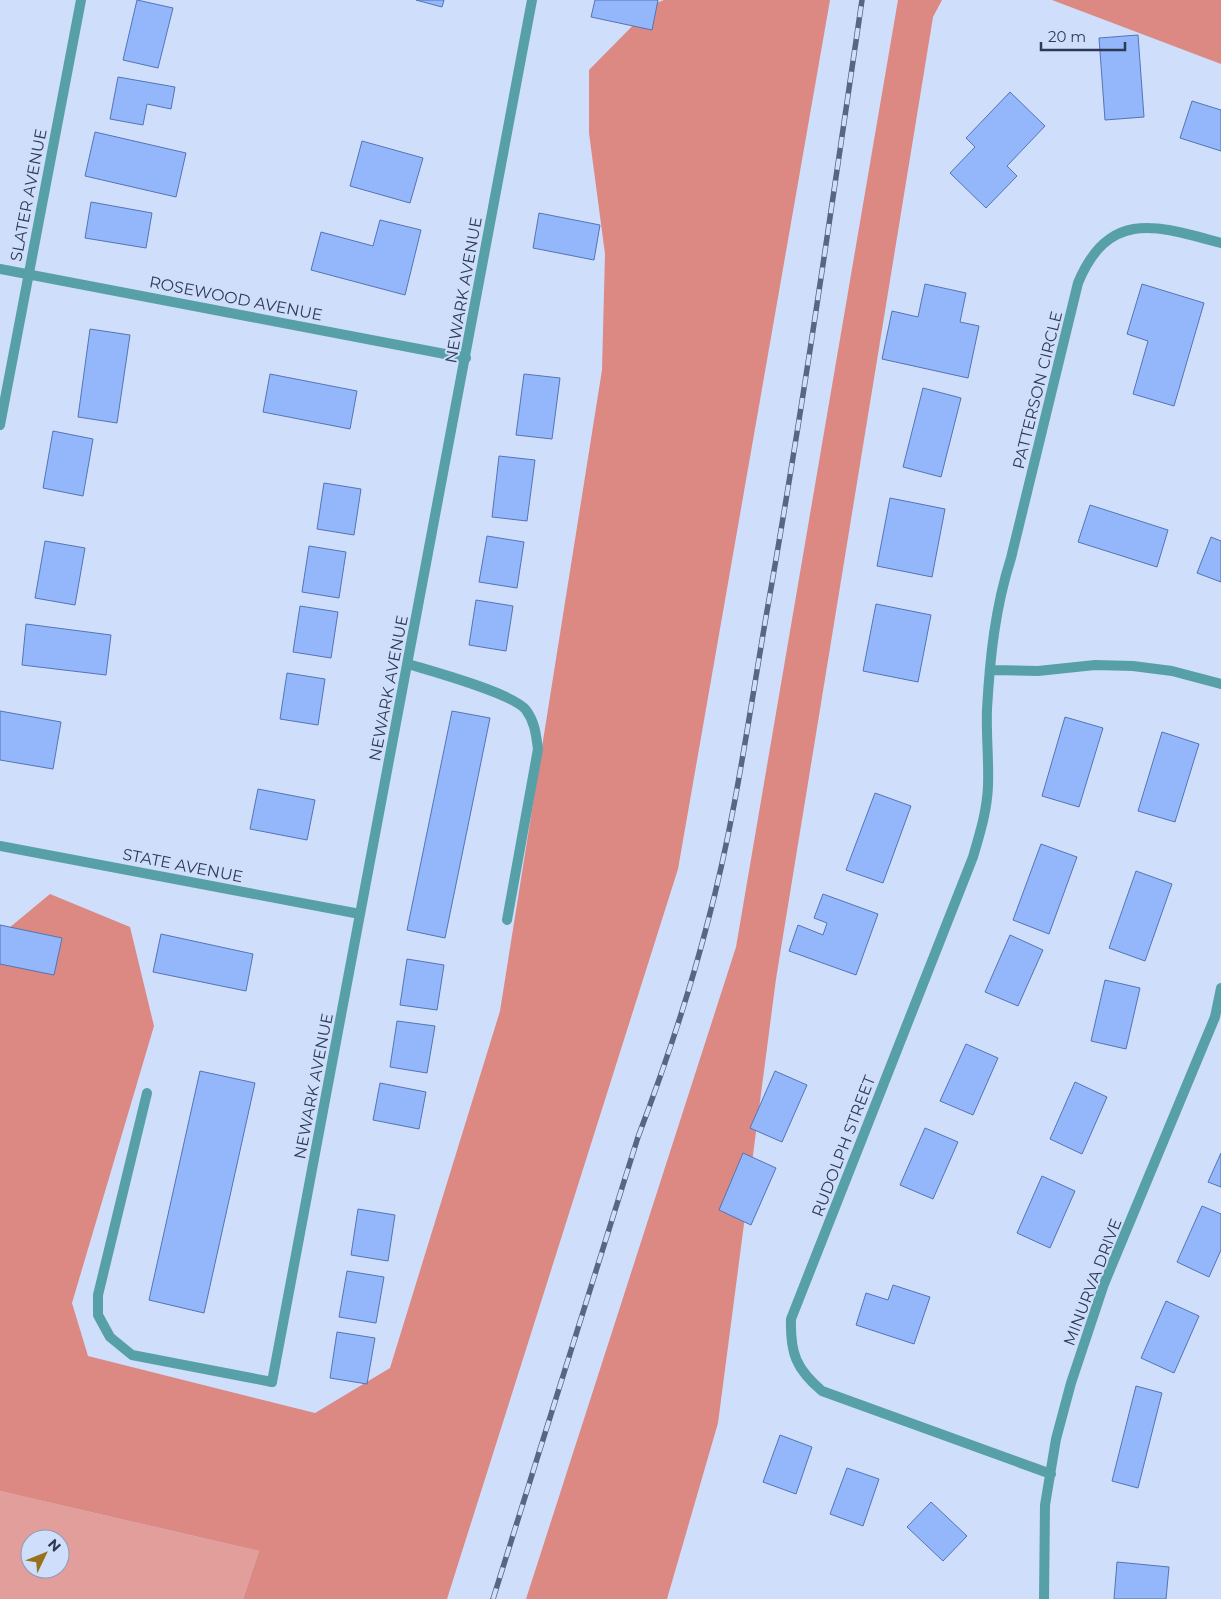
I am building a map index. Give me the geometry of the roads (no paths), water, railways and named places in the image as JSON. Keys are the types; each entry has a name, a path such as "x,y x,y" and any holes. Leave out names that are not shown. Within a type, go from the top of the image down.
{"street":[{"name":"SLATER AVENUE","path":"0,426 81,0"},
{"name":"NEWARK AVENUE","path":"147,1092 98,1295 98,1315 110,1337 132,1355 272,1382 532,0"},
{"name":"PATTERSON CIRCLE","path":"990,670 1000,595 1011,558 1078,283 1086,265 1097,250 1111,237 1129,230 1148,227 1167,229 1221,243"},
{"name":"ROSEWOOD AVENUE","path":"0,269 466,358"},
{"path":"408,664 497,693 525,708 536,727 538,750 507,920"},
{"path":"990,670 1038,672 1095,665 1134,666 1172,671 1221,684"},
{"name":"RUDOLPH STREET","path":"990,670 987,711 988,786 982,826 973,857 791,1319 790,1340 799,1366 806,1378 822,1391 1051,1474"},
{"name":"STATE AVENUE","path":"0,846 360,914"},
{"name":"MINURVA DRIVE","path":"1044,1599 1045,1505 1056,1439 1071,1382 1104,1284 1196,1067 1215,1017 1221,988"}],"railway":[{"path":"493,1599 638,1137 685,1003 718,883 741,767 793,459 862,0"}]}
